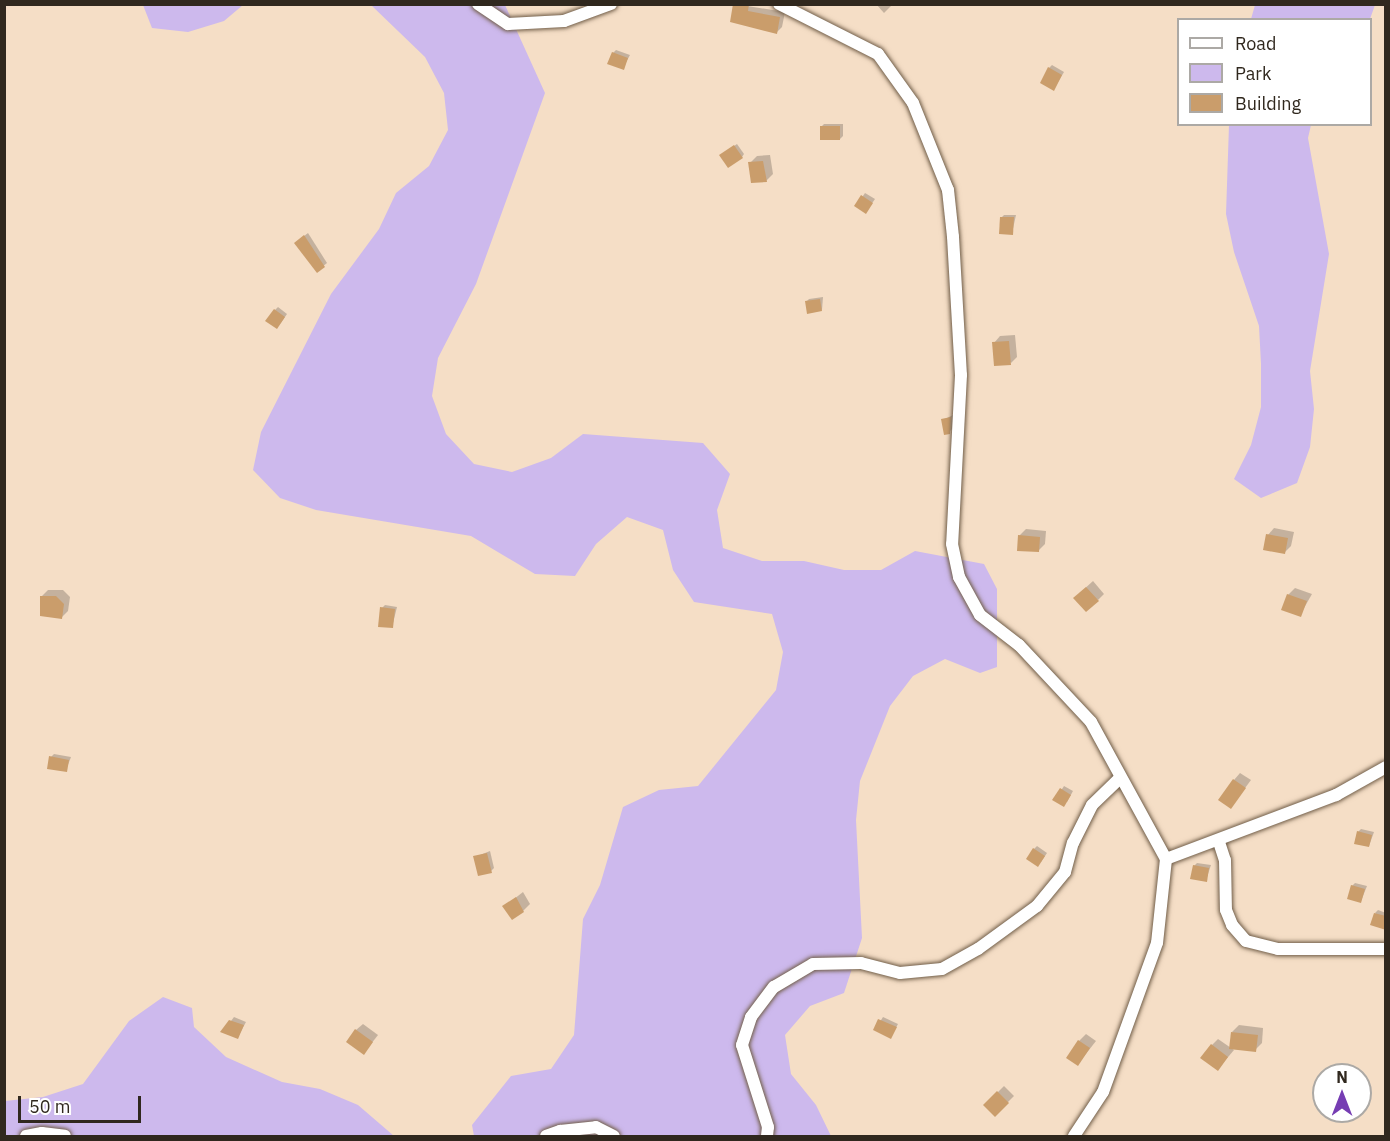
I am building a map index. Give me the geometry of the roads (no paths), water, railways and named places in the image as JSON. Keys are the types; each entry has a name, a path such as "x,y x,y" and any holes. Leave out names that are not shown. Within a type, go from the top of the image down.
{"street":[{"path":"478,4 508,24 564,21 611,4"},
{"path":"779,4 879,54 913,103 948,190 953,237 961,375 952,544 959,577 980,615 1019,645 1091,722 1166,859 1157,944 1103,1092 1074,1137"},
{"path":"1166,859 1219,842 1336,795 1386,767"},
{"path":"767,1137 768,1127 741,1045 751,1017 774,987 813,964 861,963 900,974 942,969 978,950 1037,906 1065,872 1073,843 1092,806 1120,778"},
{"path":"1219,842 1225,860 1227,910 1232,925 1246,941 1278,949 1386,949"},
{"path":"546,1137 560,1131 596,1127 614,1137"},
{"path":"26,1137 42,1133 65,1137"}]}
